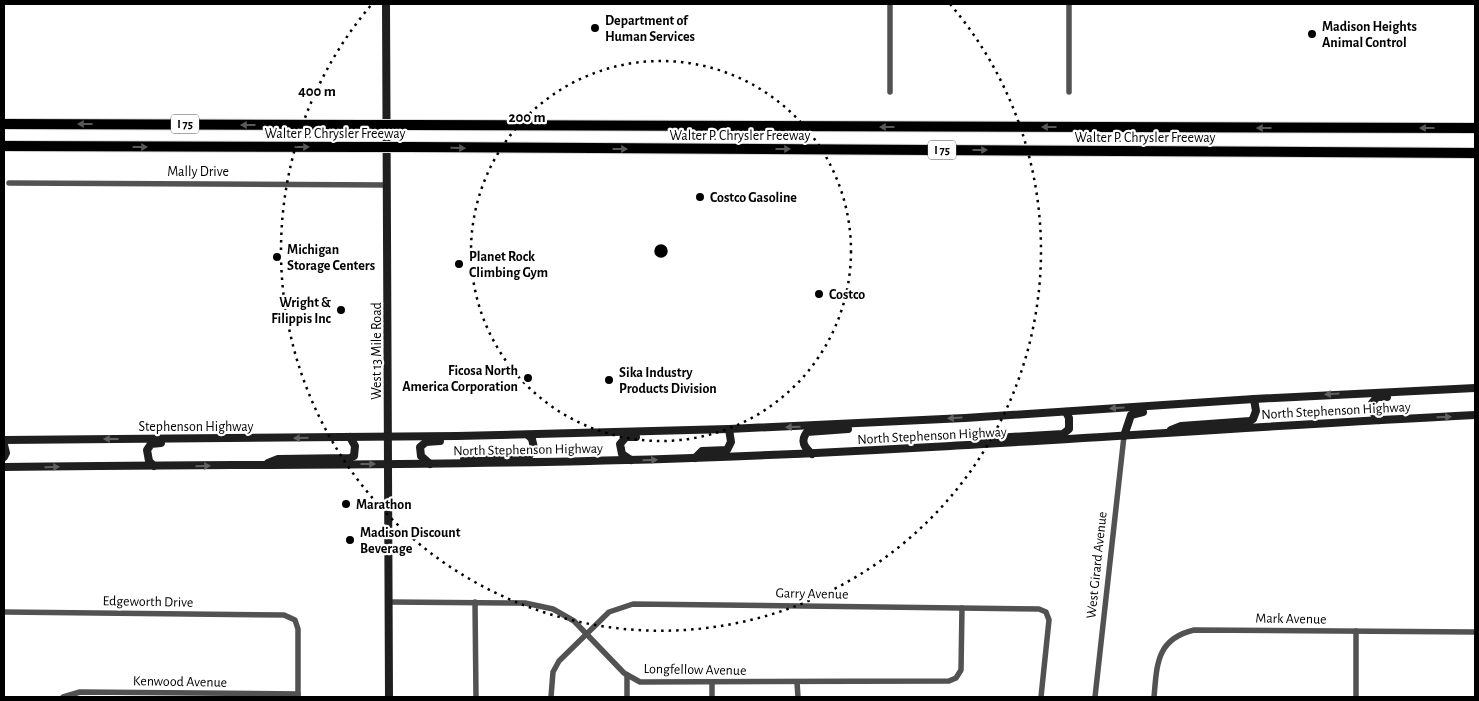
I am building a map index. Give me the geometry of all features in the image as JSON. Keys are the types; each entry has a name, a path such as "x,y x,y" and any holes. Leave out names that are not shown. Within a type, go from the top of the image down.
{"highway":[{"name":"Walter P. Chrysler Freeway","path":"4,124 1475,128"},
{"name":"Walter P. Chrysler Freeway","path":"4,146 1475,153"}],"main road":[{"name":"West 13 Mile Road","path":"386,4 390,697"},
{"path":"1379,420 1372,409 1372,403 1377,397 1446,394 1463,388"},
{"name":"North Stephenson Highway","path":"389,437 729,429 889,422 1214,401 1475,388"},
{"path":"1162,433 1181,426 1250,421 1256,415 1254,399"},
{"path":"1124,436 1127,422 1135,412 1198,408 1214,401"},
{"path":"974,445 994,438 1063,434 1069,429 1070,424 1066,412"},
{"name":"North Stephenson Highway","path":"389,464 631,460 812,454 1475,415"},
{"path":"812,454 805,448 803,443 807,432 872,428 889,422"},
{"path":"695,458 702,451 727,450 731,442 729,429"},
{"path":"631,460 620,452 621,441 626,438 644,436 656,430"},
{"path":"430,464 421,456 420,447 424,443 485,441 509,435"},
{"path":"455,463 465,458 529,456 534,448 532,440 528,435"},
{"path":"264,465 278,459 350,458 354,456 355,446 350,437"},
{"name":"Stephenson Highway","path":"4,440 389,437"},
{"path":"154,466 149,461 146,452 148,446 155,443 256,442 275,438"},
{"path":"4,445 6,453 4,457"},
{"path":"4,467 389,464"}],"street":[{"path":"890,4 890,92"},
{"path":"1069,4 1069,92"},
{"name":"Mally Drive","path":"9,183 388,185"},
{"name":"West Girard Avenue","path":"1095,697 1124,436"},
{"name":"Longfellow Avenue","path":"389,602 525,603 553,608 574,621 627,675 640,682 953,680 961,670 962,608"},
{"path":"476,602 476,697"},
{"name":"Garry Avenue","path":"551,697 552,677 556,664 609,612 633,604 1034,608 1046,612 1049,625 1041,697"},
{"name":"Edgeworth Drive","path":"4,612 281,614 292,618 298,629 298,696"},
{"name":"Mark Avenue","path":"1154,697 1159,658 1164,647 1182,633 1203,630 1475,632"},
{"path":"1356,631 1356,697"},
{"path":"627,675 627,697"},
{"path":"712,682 712,697"},
{"path":"797,682 798,697"},
{"name":"Kenwood Avenue","path":"63,697 80,692 298,696"}],"place":[{"name":"Department of Human Services","path":"595,28"},
{"name":"Madison Heights Animal Control","path":"1312,34"},
{"name":"Costco Gasoline","path":"700,197"},
{"name":"Michigan Storage Centers","path":"277,257"},
{"name":"Planet Rock Climbing Gym","path":"459,264"},
{"name":"Costco","path":"819,294"},
{"name":"Wright & Filippis Inc","path":"341,310"},
{"name":"Ficosa North America Corporation","path":"528,378"},
{"name":"Sika Industry Products Division","path":"609,380"},
{"name":"Marathon","path":"346,504"},
{"name":"Madison Discount Beverage","path":"350,540"}]}
